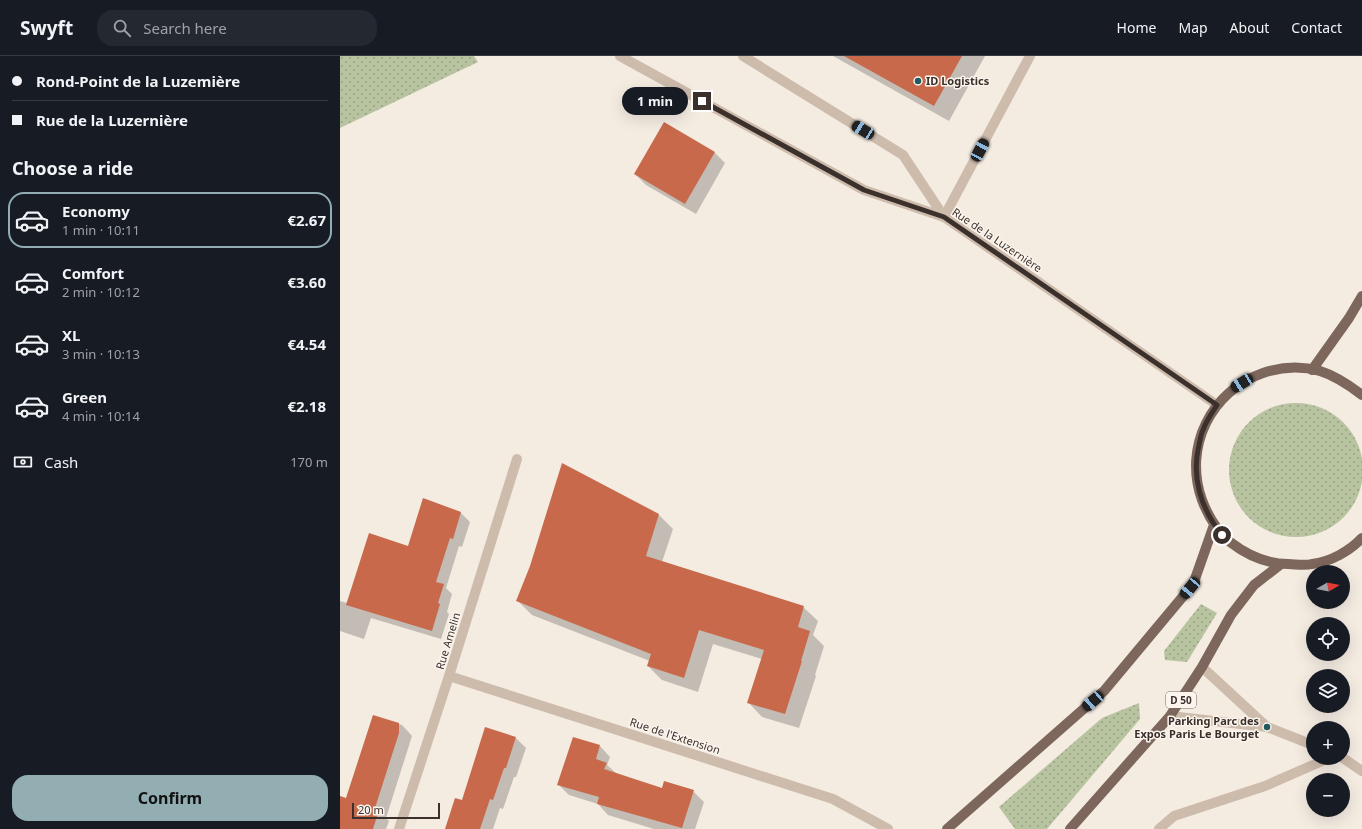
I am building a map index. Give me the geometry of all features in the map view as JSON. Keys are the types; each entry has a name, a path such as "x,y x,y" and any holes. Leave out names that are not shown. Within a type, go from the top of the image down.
{"main road":[{"path":"1312,370 1349,318 1362,296"},
{"path":"1362,395 1342,381 1320,371 1292,368 1273,370 1252,377 1233,389 1217,405 1202,430 1195,459 1197,488 1204,507 1214,525 1222,535 1241,550 1263,561 1281,564 1312,564 1336,557 1358,543 1362,538"},
{"path":"948,829 1104,691 1190,588 1195,579 1214,525"},
{"name":"D 50","path":"1070,829 1170,716 1202,667 1231,615 1254,585 1281,564"}],"street":[{"name":"Rue de la Luzernière","path":"620,56 864,190 944,217 1217,405"},
{"path":"743,56 903,155 944,217 1030,56"},
{"name":"Rue Amelin","path":"400,829 517,459"},
{"path":"1202,667 1267,727"},
{"name":"Rue de l'Extension","path":"449,676 833,799 888,829"},
{"path":"1170,716 1267,727 1306,742"},
{"path":"1350,763 1362,771"},
{"path":"1159,829 1174,816 1265,786 1313,765"}],"green space":[{"path":"340,56 474,56 478,62 340,128"},
{"path":"1296,403 1315,406 1327,411 1343,423 1355,439 1360,451 1363,470 1360,489 1355,501 1343,517 1327,529 1315,534 1296,537 1277,534 1265,529 1249,517 1237,501 1232,489 1229,470 1232,451 1237,439 1249,423 1265,411 1277,406"},
{"path":"1201,604 1217,613 1187,662 1165,660 1164,651"},
{"path":"1139,703 1140,719 1047,829 1015,829 999,807 1102,718"}],"building":[{"name":"ID Logistics","path":"844,56 962,56 934,106"},
{"path":"664,122 715,152 685,204 634,174"},
{"path":"562,463 659,514 646,556 804,606 798,627 810,631 785,714 747,703 764,650 699,630 684,678 647,666 651,654 516,601 530,566"},
{"path":"423,498 461,512 453,539 450,538 436,582 444,584 432,631 346,605 369,533 408,546"},
{"path":"373,715 399,723 399,733 375,808 379,810 373,829 340,829 340,796 346,798"},
{"path":"485,727 516,737 506,768 504,768 493,800 490,799 480,829 445,829 455,798 462,800"},
{"path":"573,737 600,745 596,759 607,763 604,769 662,788 664,781 694,790 682,828 597,804 599,797 557,785"}],"place":[{"name":"ID Logistics","path":"918,81"},
{"name":"Parking Parc des Expos Paris Le Bourget","path":"1267,727"}],"route":[{"path":"702,101 864,190 944,217 1217,405 1202,430 1195,459 1197,488 1204,507 1214,525 1222,535"}]}
